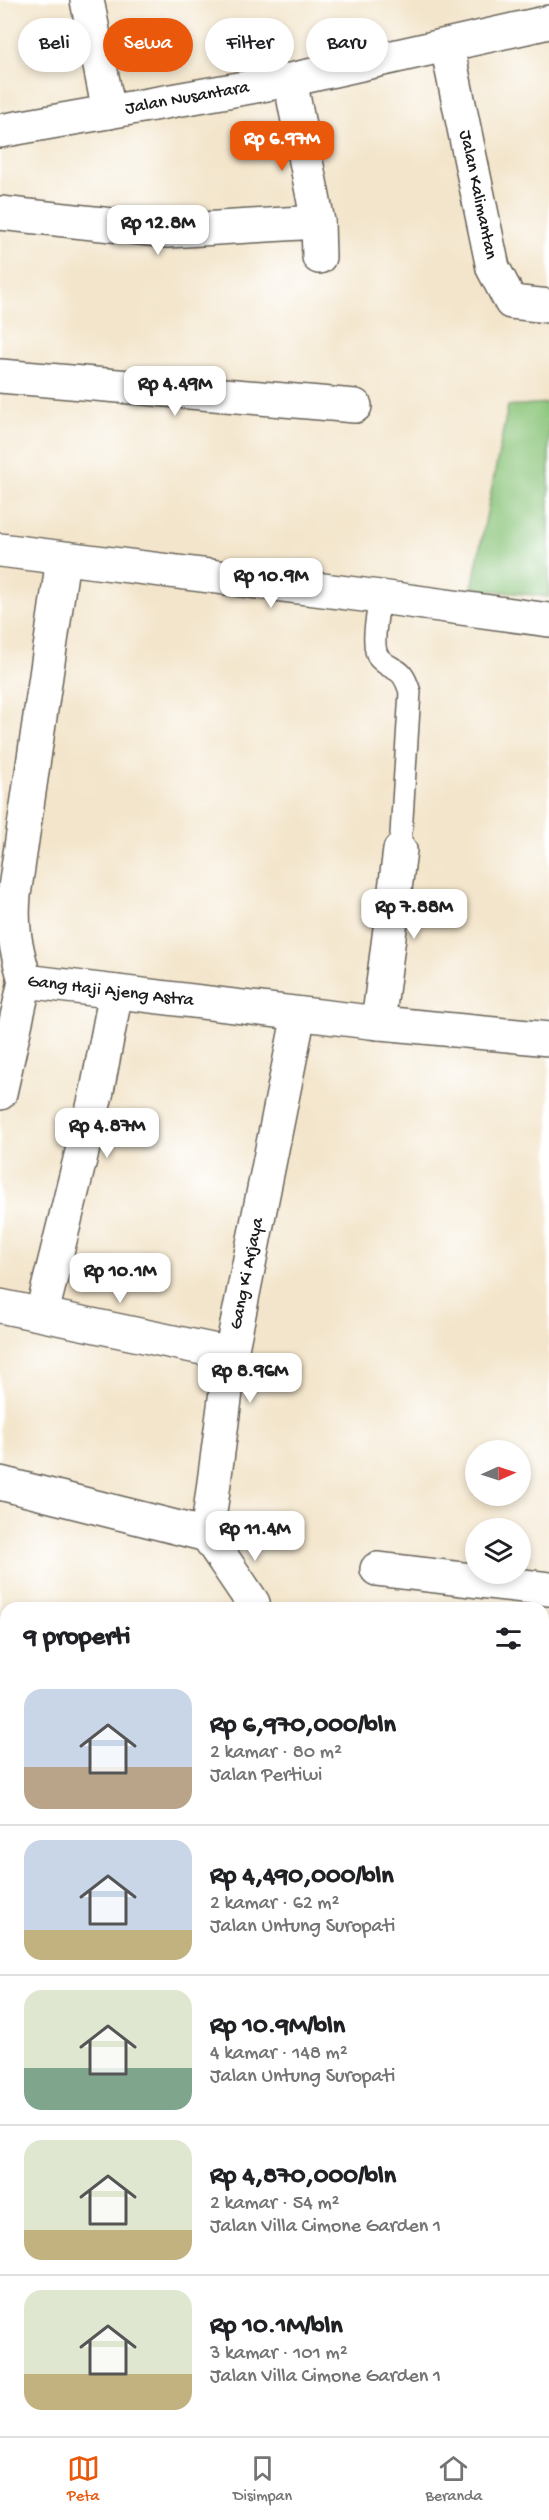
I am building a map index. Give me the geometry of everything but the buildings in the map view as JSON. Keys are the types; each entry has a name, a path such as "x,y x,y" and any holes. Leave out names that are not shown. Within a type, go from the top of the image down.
{"street":[{"path":"87,0 109,112"},
{"name":"Jalan Nusantara","path":"0,131 290,80 549,22"},
{"name":"Jalan Kalimantan","path":"447,46 493,268 511,302 549,306"},
{"path":"290,80 318,222 319,258"},
{"path":"0,213 168,231 318,222"},
{"path":"0,376 355,406"},
{"path":"0,550 549,620"},
{"name":"Gang Haji Ajeng Astra","path":"63,559 13,903 13,939 26,981 378,1023 549,1039"},
{"path":"378,1023 400,850"},
{"path":"0,1093 26,981"},
{"path":"42,1313 97,1092 116,992"},
{"name":"Gang Ki Arjaya","path":"207,1535 231,1354 299,1014"},
{"path":"0,1306 231,1354"},
{"path":"0,1483 207,1535 252,1602"},
{"path":"377,1569 549,1589"}],"lane":[{"path":"380,597 374,646 379,658 405,677 410,692 400,850"}],"green space":[{"path":"549,403 549,597 472,588 508,406"}]}
